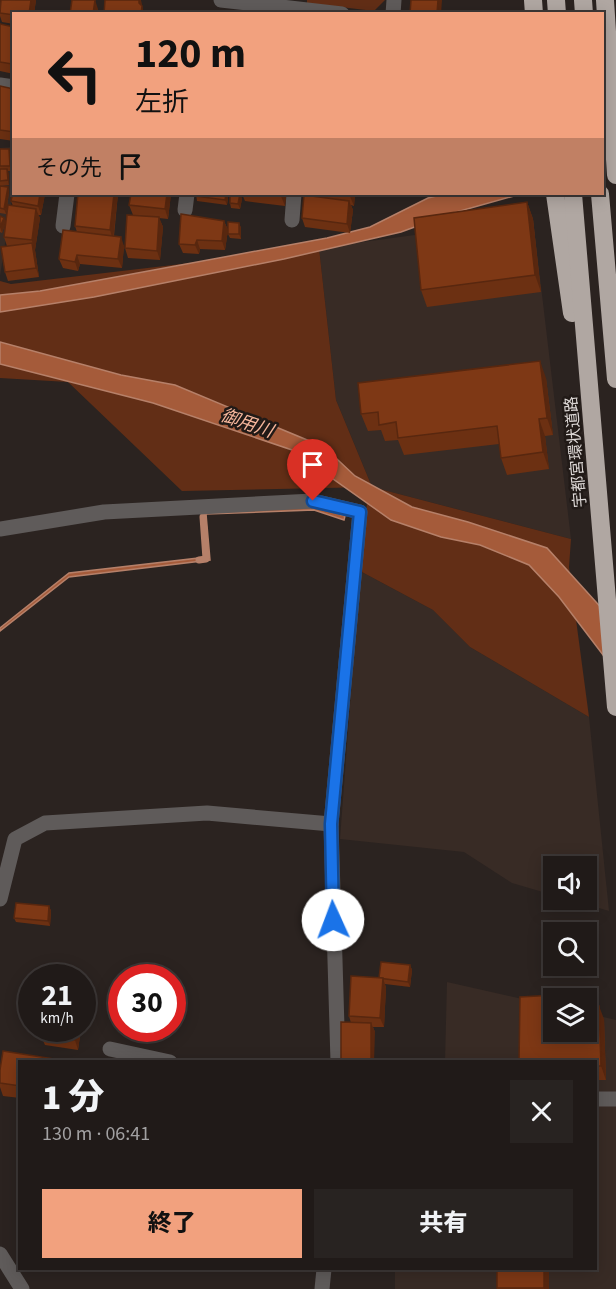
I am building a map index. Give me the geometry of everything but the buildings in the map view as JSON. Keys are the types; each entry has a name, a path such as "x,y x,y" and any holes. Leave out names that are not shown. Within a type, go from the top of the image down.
{"highway":[{"path":"605,0 616,175"},
{"path":"555,195 563,261 595,457"},
{"name":"宇都宮環状道路","path":"573,195 595,457 611,581 616,707"},
{"path":"600,195 611,261 616,379"}],"street":[{"path":"221,0 325,12"},
{"path":"63,226 67,195"},
{"path":"185,210 187,195"},
{"path":"292,220 294,195"},
{"path":"0,529 104,512 313,501 360,512 331,824 338,1060"},
{"path":"0,898 15,839 45,824 207,813 331,824"},
{"path":"110,1048 161,1060"},
{"path":"597,1099 616,1099"},
{"path":"0,1254 22,1289"},
{"path":"322,1289 324,1270"}],"shaded area":[{"path":"307,0 385,0 374,11 307,3"},
{"path":"12,147 13,195 0,276 0,148"},
{"path":"533,219 571,539 372,487 336,400 319,248"},
{"path":"319,248 336,400 372,487 571,539 569,567 589,717 470,647 433,610 360,571 367,503 371,487 182,491 68,382 0,378 0,281 11,284"},
{"path":"360,571 433,610 470,647 589,717 609,911 597,907 597,856 543,856 543,892 512,883 464,852 340,839"},
{"path":"447,982 543,1004 543,1042 597,1042 597,1015 616,1020 616,1289 395,1289 395,1270 597,1270 597,1060 445,1060"}],"water":[{"path":"441,195 517,195 453,213 401,232 284,259 94,297 0,312 0,295 40,291 327,238 370,227 428,198"},
{"name":"御用川","path":"0,342 121,375 175,385 324,447 355,476 412,507 468,522 547,548 616,624 616,672 559,597 529,565 480,545 441,537 391,520 292,450 153,403 0,364"},
{"path":"312,505 345,516 344,520 314,510 206,514 210,560 69,577 0,631 0,628 69,573 207,557 202,511"}],"waterway":[{"path":"199,560 206,559 203,517"}],"route":[{"path":"313,501 360,512 331,824 333,920"}]}
